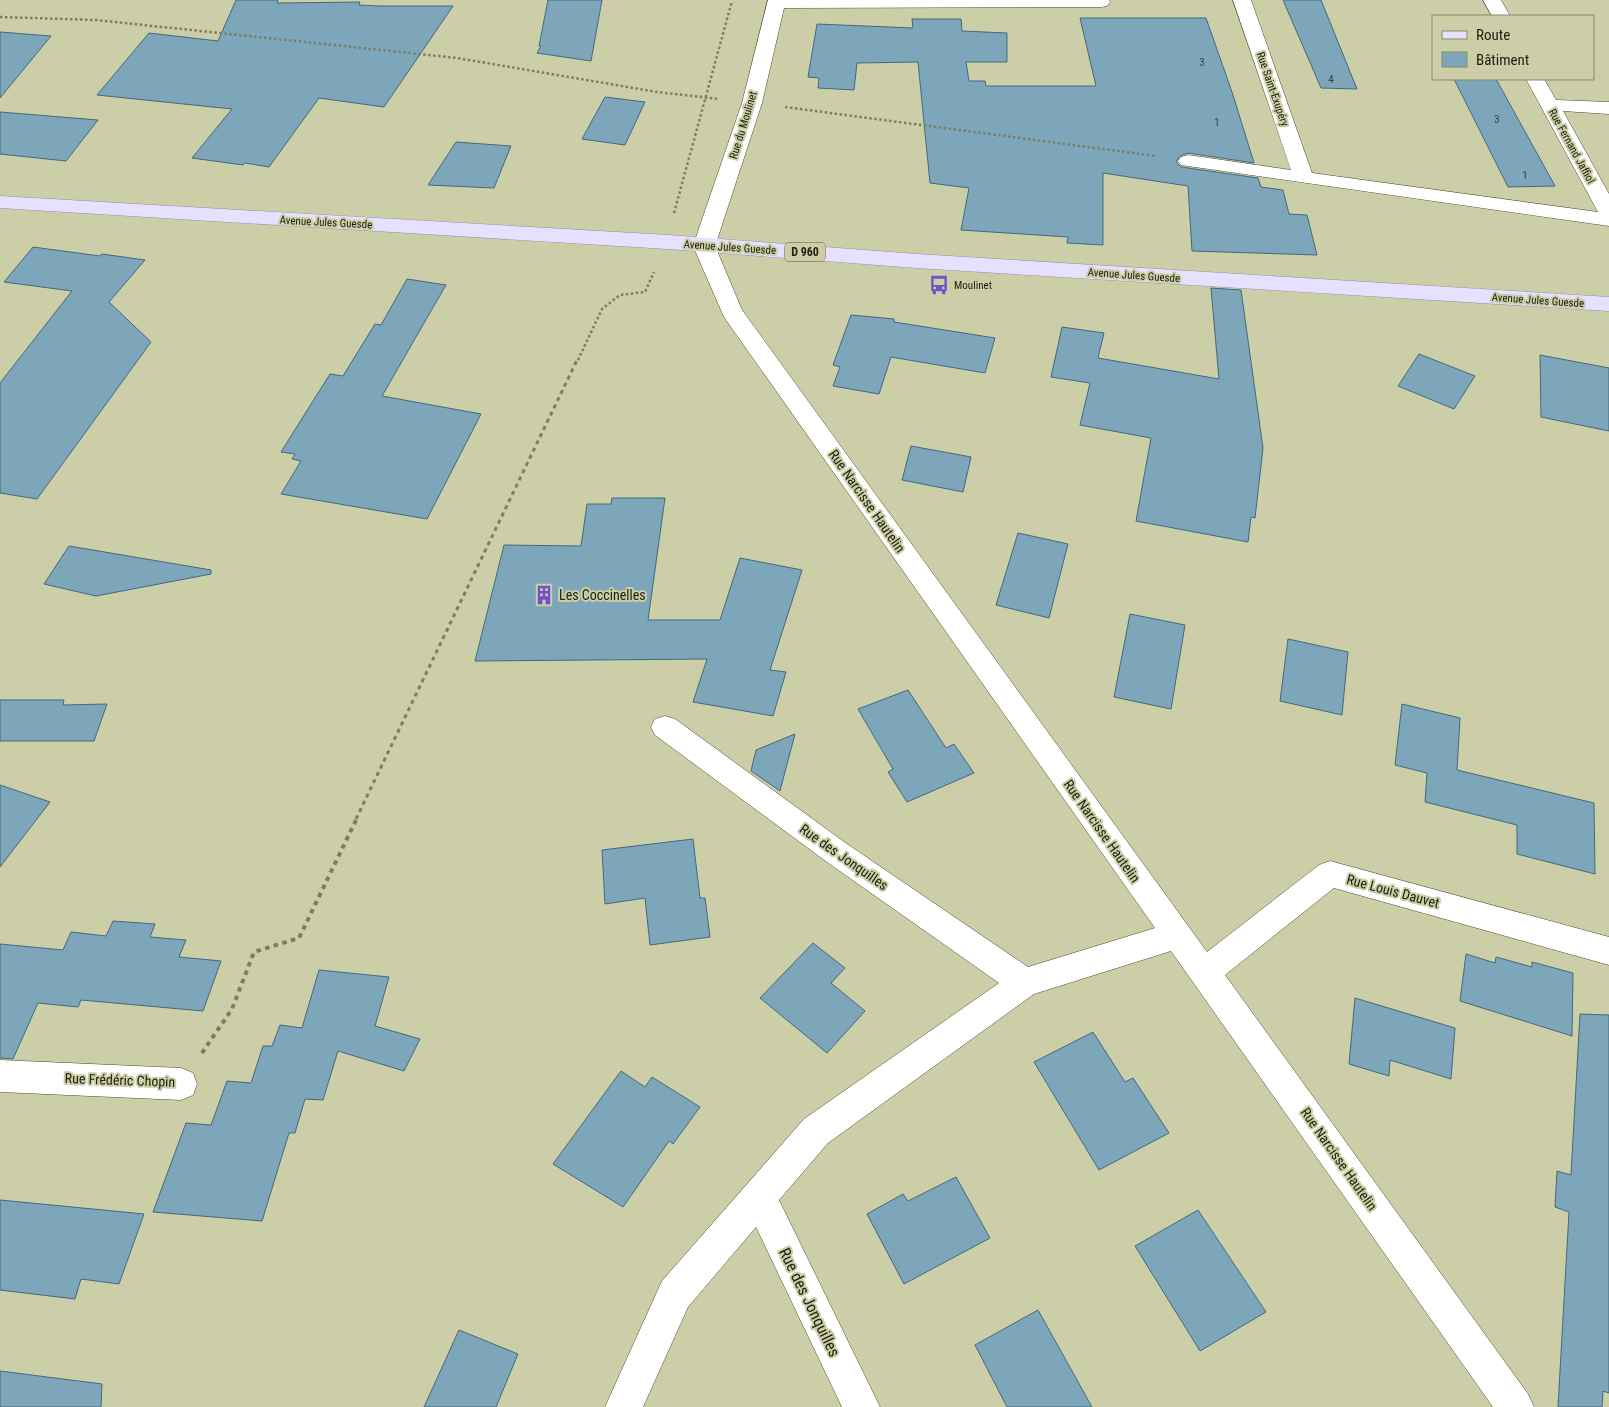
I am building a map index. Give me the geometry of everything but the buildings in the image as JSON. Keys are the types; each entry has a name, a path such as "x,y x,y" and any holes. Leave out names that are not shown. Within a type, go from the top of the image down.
{"main road":[{"name":"Avenue Jules Guesde","path":"0,202 1609,304"}],"street":[{"name":"Rue Saint-Exupéry","path":"1242,0 1304,178"},
{"path":"1492,0 1500,15"},
{"name":"Rue du Moulinet","path":"704,246 752,103 776,2 1101,2"},
{"name":"Rue Fernand Jaffiol","path":"1536,80 1609,213"},
{"path":"1550,105 1609,108"},
{"path":"1188,161 1609,220"},
{"name":"Rue Narcisse Hautelin","path":"704,246 732,312 1515,1407"},
{"name":"Rue des Jonquilles","path":"665,727 837,853 1025,983"},
{"name":"Rue Louis Dauvet","path":"1205,972 1330,874 1609,951"},
{"path":"624,1407 675,1294 816,1131 1025,983 1176,935"},
{"name":"Rue Frédéric Chopin","path":"0,1076 181,1084"},
{"name":"Rue des Jonquilles","path":"759,1196 861,1407"}],"path":[{"path":"672,220 732,1"},
{"path":"0,17 96,20 457,58 657,92 1188,161"},
{"name":"Rue Frédéric Chopin","path":"181,1084 232,1009 254,952 299,938 602,309 620,295 645,292 657,265"}],"place":[{"name":"Moulinet","path":"939,285"},
{"name":"Les Coccinelles","path":"544,595"}]}
